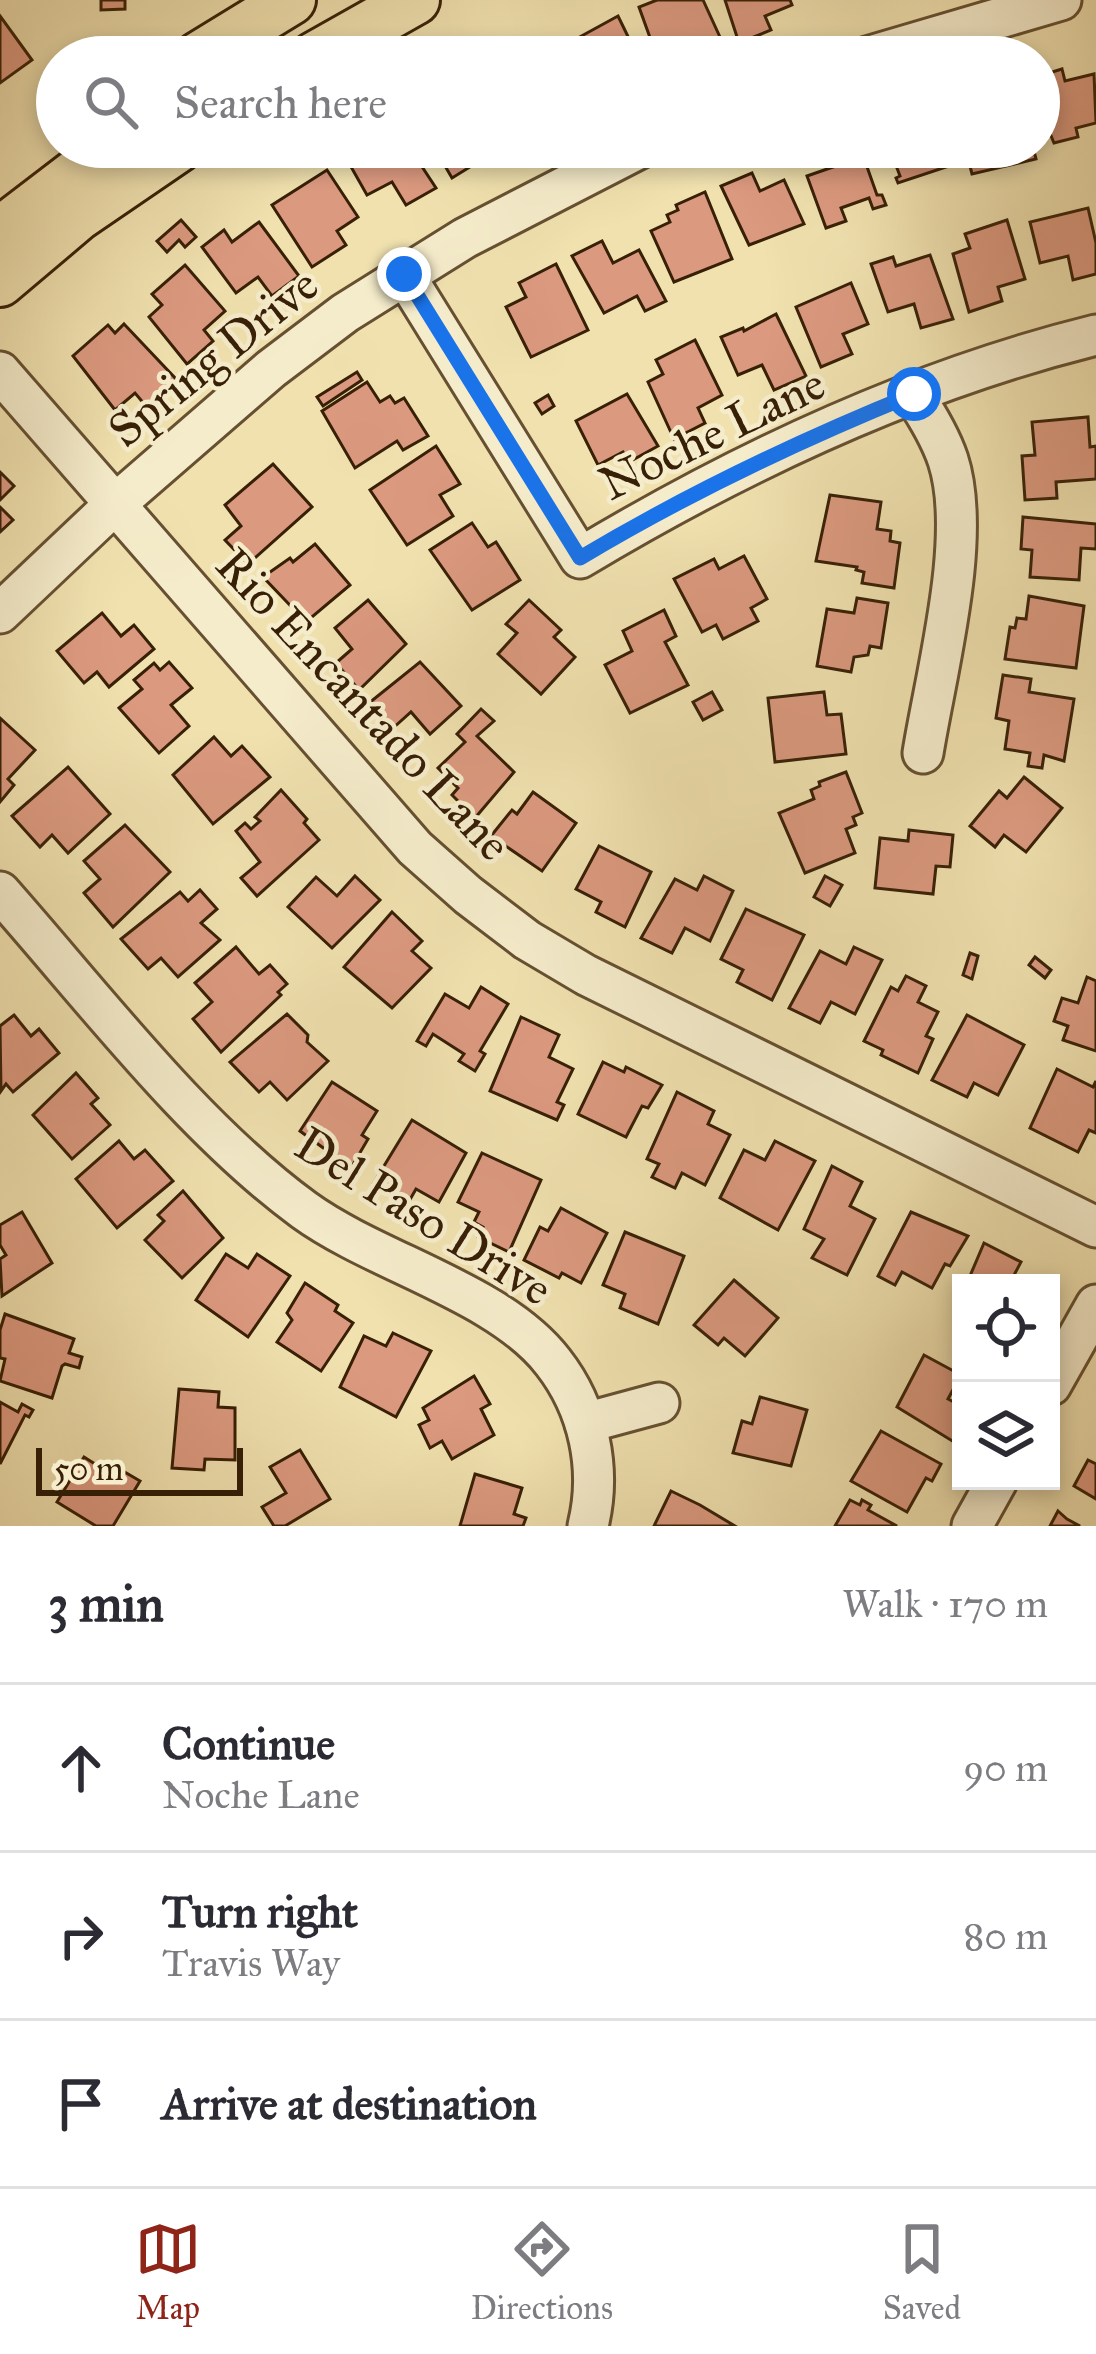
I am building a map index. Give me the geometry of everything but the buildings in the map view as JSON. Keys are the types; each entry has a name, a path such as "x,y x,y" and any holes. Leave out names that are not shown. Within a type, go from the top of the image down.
{"main road":[{"path":"233,36 292,0"},
{"path":"278,36 292,0"},
{"path":"346,36 415,0"},
{"path":"0,194 36,167"},
{"path":"0,232 84,168"},
{"path":"0,282 78,216 148,168"}],"street":[{"path":"938,36 1061,0"},
{"name":"Spring Drive","path":"0,613 113,506 271,369 404,274 598,168"},
{"name":"Noche Lane","path":"404,274 580,558 713,483 811,436 914,394 1096,335"},
{"name":"Rio Encantado Lane","path":"0,372 416,848 467,896 586,975 1096,1228"},
{"path":"914,394 948,460 957,500 958,540 923,753"},
{"name":"Del Paso Drive","path":"0,892 209,1127 255,1171 307,1212 360,1244 499,1315 527,1335 561,1374 585,1423 594,1485 588,1526"},
{"path":"1053,1382 1096,1305"},
{"path":"585,1423 659,1403"},
{"path":"972,1526 993,1490"}],"route":[{"path":"404,274 580,558 713,483 914,394"}]}
